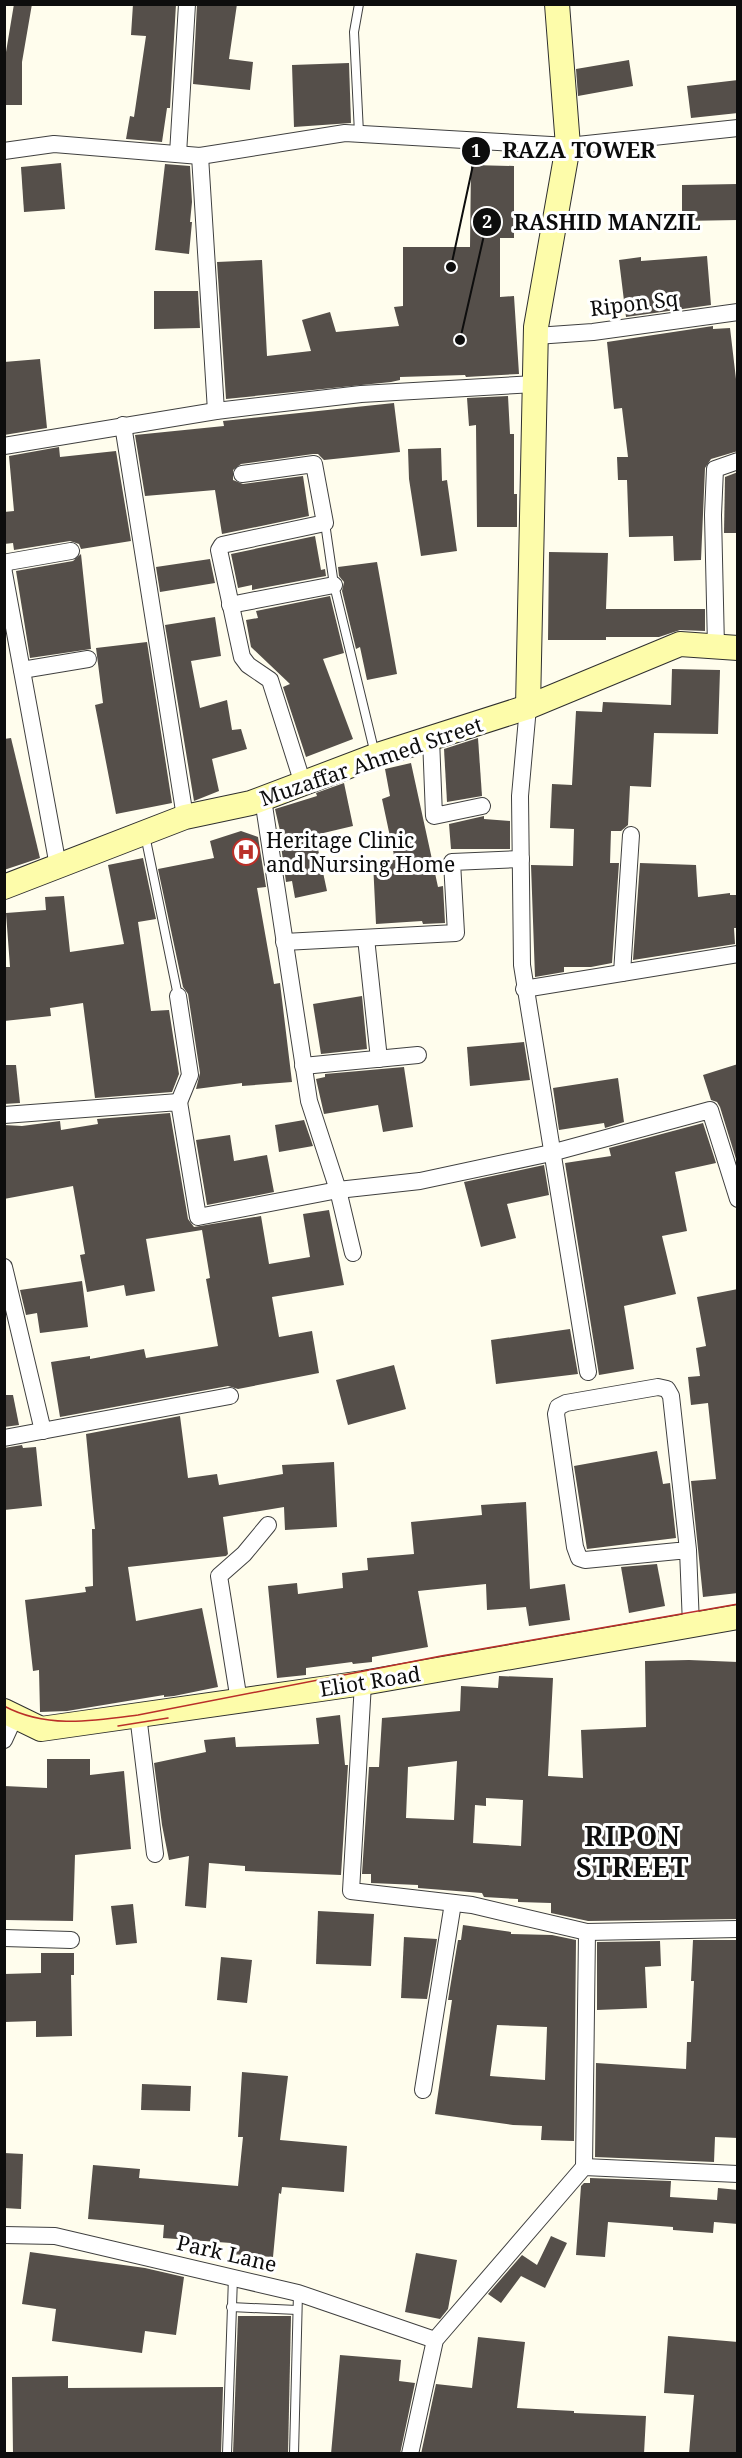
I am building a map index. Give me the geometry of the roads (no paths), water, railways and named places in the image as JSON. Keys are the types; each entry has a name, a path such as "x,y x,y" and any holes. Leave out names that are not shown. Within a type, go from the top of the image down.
{"street":[{"path":"178,154 187,4"},
{"path":"557,4 568,146 536,336 528,707 520,796 522,965 524,989 588,1372"},
{"path":"4,151 54,144 200,156 345,133 568,146 738,128"},
{"path":"200,156 216,411"},
{"name":"Ripon Sq","path":"536,336 593,332 738,312"},
{"path":"4,446 216,411 361,394 535,384"},
{"path":"123,425 185,817"},
{"path":"727,647 713,515 715,469 738,461"},
{"path":"242,474 314,464 325,523 222,545 219,550 242,657 248,665 270,680 303,784"},
{"path":"4,567 8,562 71,551"},
{"path":"4,573 58,866"},
{"path":"230,605 334,585"},
{"name":"Muzaffar Ahmed Street","path":"4,887 185,817 252,803 375,756 528,707 680,644 727,647"},
{"path":"22,670 88,659"},
{"path":"431,738 434,816 482,806"},
{"path":"263,799 309,1101 338,1190 353,1253"},
{"path":"622,973 631,835"},
{"path":"284,942 456,933 452,862 521,859"},
{"path":"366,938 379,1059"},
{"path":"524,989 738,954"},
{"path":"178,996 190,1075 179,1102 198,1217 338,1190 420,1181 551,1154 710,1110 733,1170 738,1199"},
{"path":"303,1066 417,1055"},
{"path":"4,1115 179,1102"},
{"path":"4,1267 11,1325 44,1431"},
{"path":"688,1550 585,1560 579,1558 575,1547 558,1425 558,1407 566,1403 658,1387 667,1389 671,1396 688,1550 691,1625"},
{"path":"4,1438 230,1396"},
{"path":"239,1701 219,1576 244,1554 268,1525"},
{"name":"Eliot Road","path":"10,1713 41,1729 363,1683 738,1617"},
{"path":"363,1683 351,1890 472,1905 587,1932 738,1929"},
{"path":"4,1740 10,1713"},
{"path":"138,1715 155,1854"},
{"path":"423,2090 453,1903"},
{"path":"410,2454 435,2340 584,2167 587,1932"},
{"path":"4,1938 71,1940"},
{"path":"584,2167 738,2174"},
{"name":"Park Lane","path":"4,2235 55,2236 233,2277 297,2293 435,2340"}],"lane":[{"path":"359,4 354,33 359,134"},
{"path":"325,523 334,585 375,756"},
{"path":"145,834 178,996"},
{"path":"227,2454 233,2277"},
{"path":"294,2454 297,2293"},
{"path":"231,2307 297,2310"}],"tram line":[{"path":"4,1706 20,1713 53,1721 87,1721 138,1715 441,1656 738,1604"},
{"path":"118,1726 168,1718"}],"place":[{"name":"RAZA TOWER","path":"451,267"},
{"name":"RASHID MANZIL","path":"460,340"},
{"name":"Heritage Clinic and Nursing Home","path":"246,852"}],"district":[{"name":"RIPON STREET","path":"633,1850"}]}
